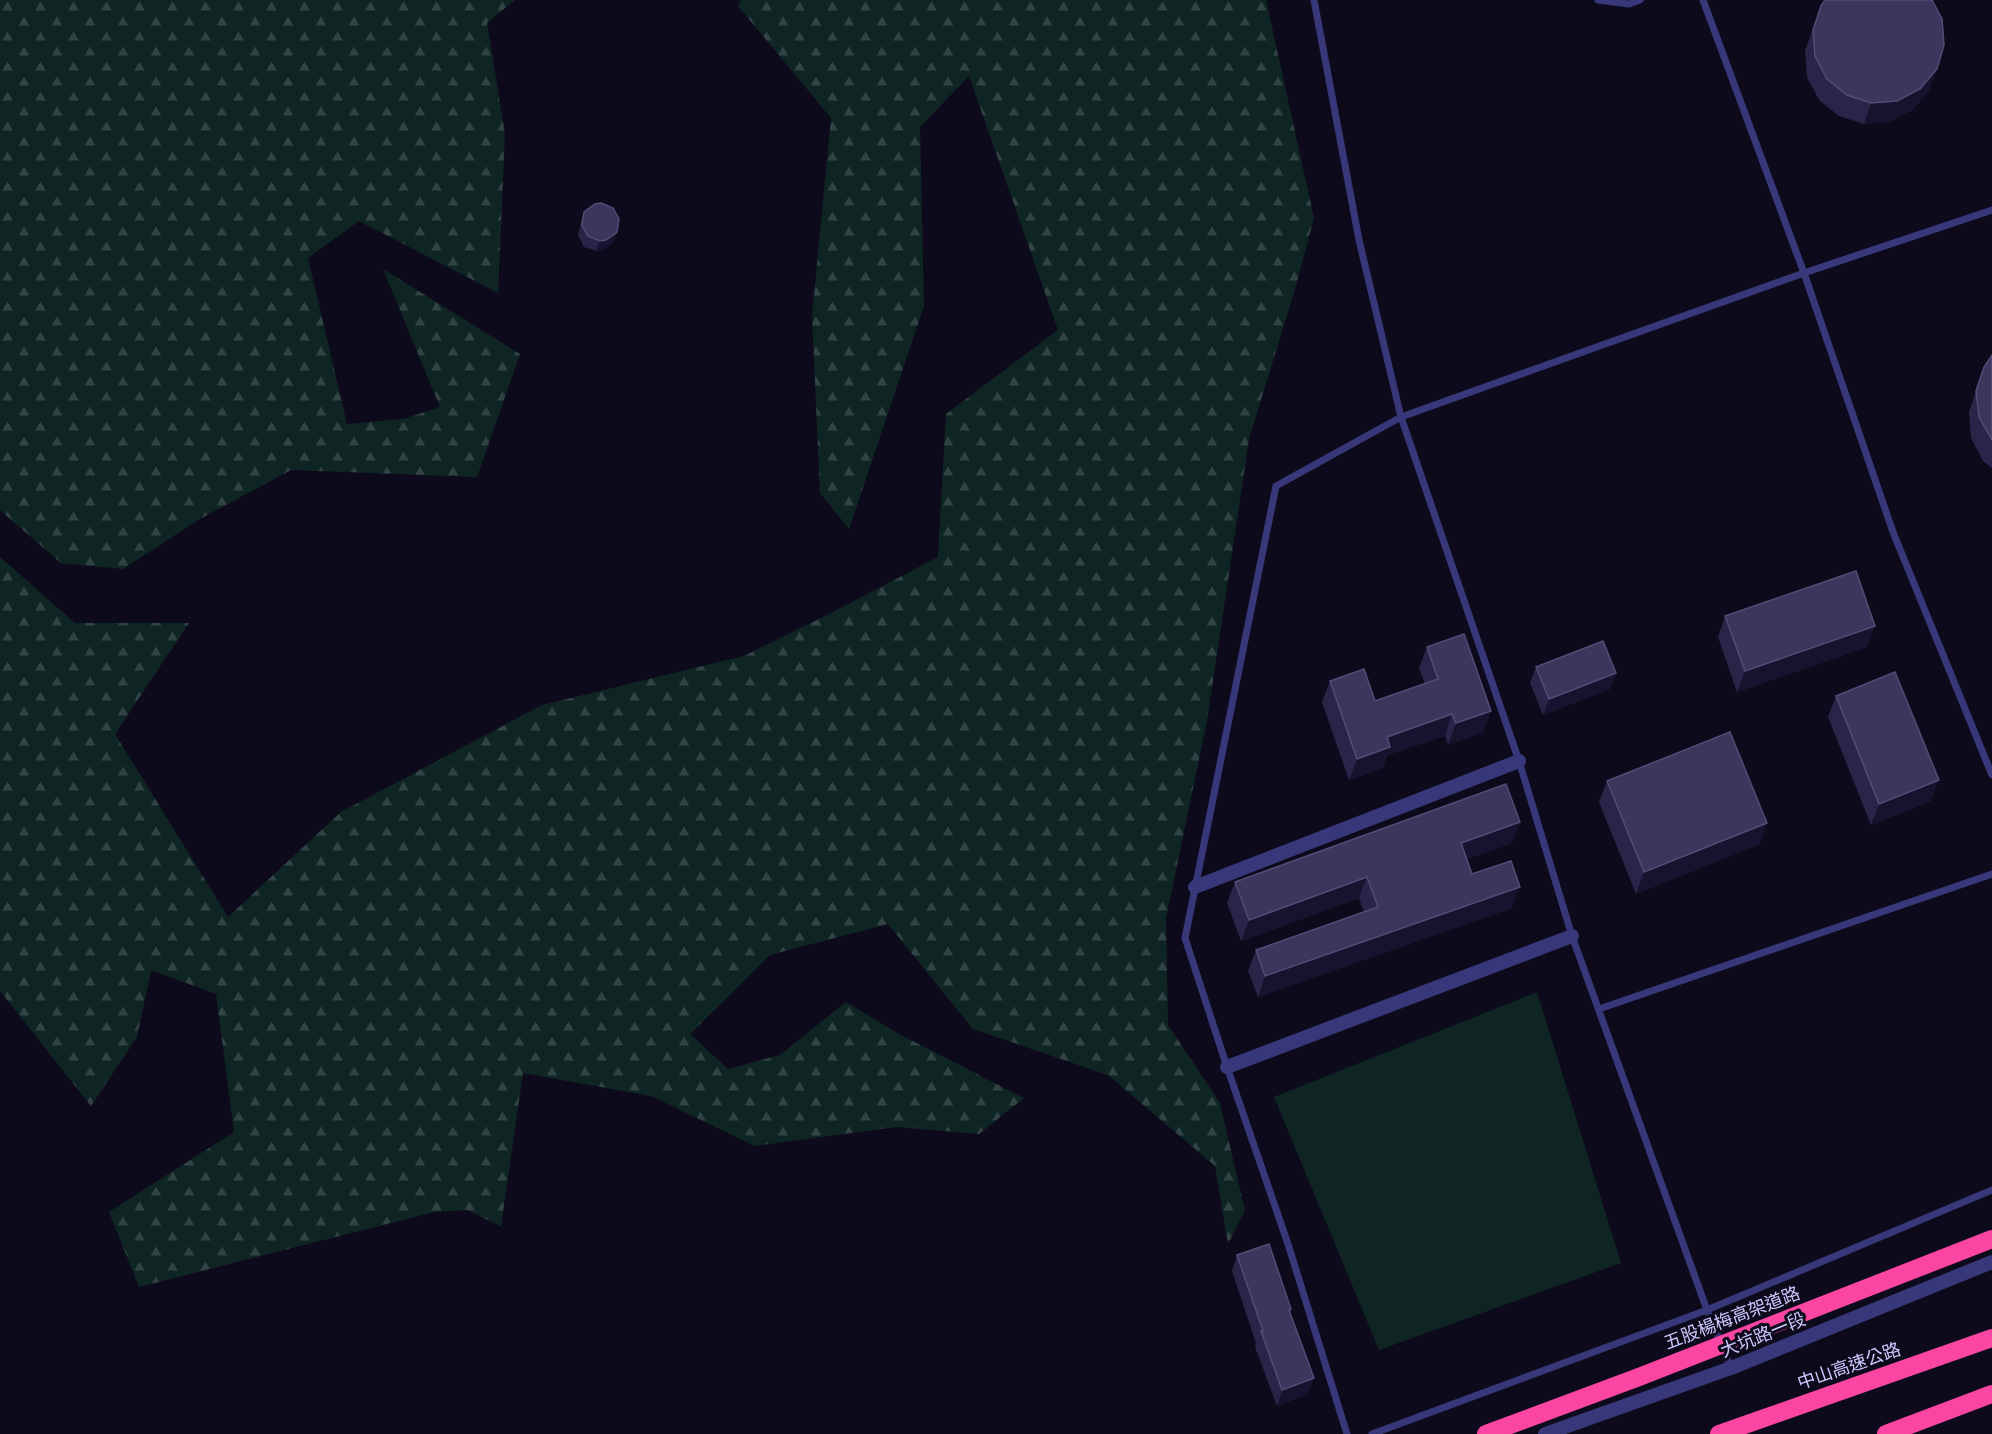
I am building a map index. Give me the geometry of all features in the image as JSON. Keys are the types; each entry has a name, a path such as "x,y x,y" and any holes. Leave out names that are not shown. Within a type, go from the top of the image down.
{"highway":[{"name":"五股楊梅高架道路","path":"1486,1434 1639,1377 1992,1239"},
{"name":"中山高速公路","path":"1719,1434 1992,1338"},
{"path":"1886,1434 1992,1394"}],"street":[{"path":"1196,887 1519,761"},
{"path":"1227,1067 1572,936"},
{"name":"大坑路一段","path":"1545,1434 1731,1368 1992,1262"}],"lane":[{"path":"1314,0 1359,240 1401,417 1519,761 1572,936 1707,1310 1731,1368"},
{"path":"1598,0 1629,4 1640,0"},
{"path":"1703,0 1804,273 1893,532 1992,775"},
{"path":"1347,1434 1288,1244 1185,938 1276,486 1401,417 1804,273 1992,210"},
{"path":"1599,1009 1992,874"},
{"path":"1372,1434 1707,1310 1992,1190"}],"green space":[{"path":"0,0 515,0 487,23 505,134 498,293 359,221 308,258 347,424 403,419 440,407 383,269 520,354 477,477 291,470 198,520 123,569 61,563 0,510"},
{"path":"741,0 1266,0 1314,218 1295,289 1249,439 1207,721 1166,918 1168,1025 1220,1103 1245,1211 1228,1244 1215,1166 1108,1075 973,1029 888,924 770,955 690,1034 728,1069 780,1055 846,1002 899,1034 1024,1098 979,1134 896,1127 755,1146 651,1096 523,1073 501,1226 504,1228 467,1210 434,1212 139,1287 109,1212 234,1132 216,994 151,970 137,1037 91,1106 0,991 0,557 75,623 189,623 115,734 228,917 341,812 542,705 744,656 938,557 946,414 1058,330 969,76 920,127 924,306 849,529 820,493 812,316 831,118 738,6"},
{"path":"1537,992 1621,1263 1379,1350 1274,1097"}],"building":[{"path":"1825,0 1932,0 1942,19 1944,45 1937,69 1920,89 1897,101 1871,103 1847,95 1827,79 1815,56 1813,30"},
{"path":"601,203 613,208 619,219 617,232 606,240 600,241 588,236 582,225 584,212 595,204"},
{"path":"1992,355 1992,440 1979,417 1976,391 1984,367"},
{"path":"1856,571 1875,626 1745,671 1725,616"},
{"path":"1464,634 1491,711 1456,723 1452,714 1387,737 1390,747 1357,759 1330,681 1364,669 1375,701 1438,679 1427,647"},
{"path":"1603,641 1616,673 1549,699 1536,667"},
{"path":"1895,672 1939,780 1879,804 1836,696"},
{"path":"1730,732 1767,823 1644,872 1607,781"},
{"path":"1506,784 1520,822 1461,843 1472,874 1511,861 1520,887 1265,976 1256,950 1378,907 1367,877 1249,920 1235,882"},
{"path":"1269,1244 1291,1309 1289,1310 1314,1378 1282,1390 1237,1255"}]}
